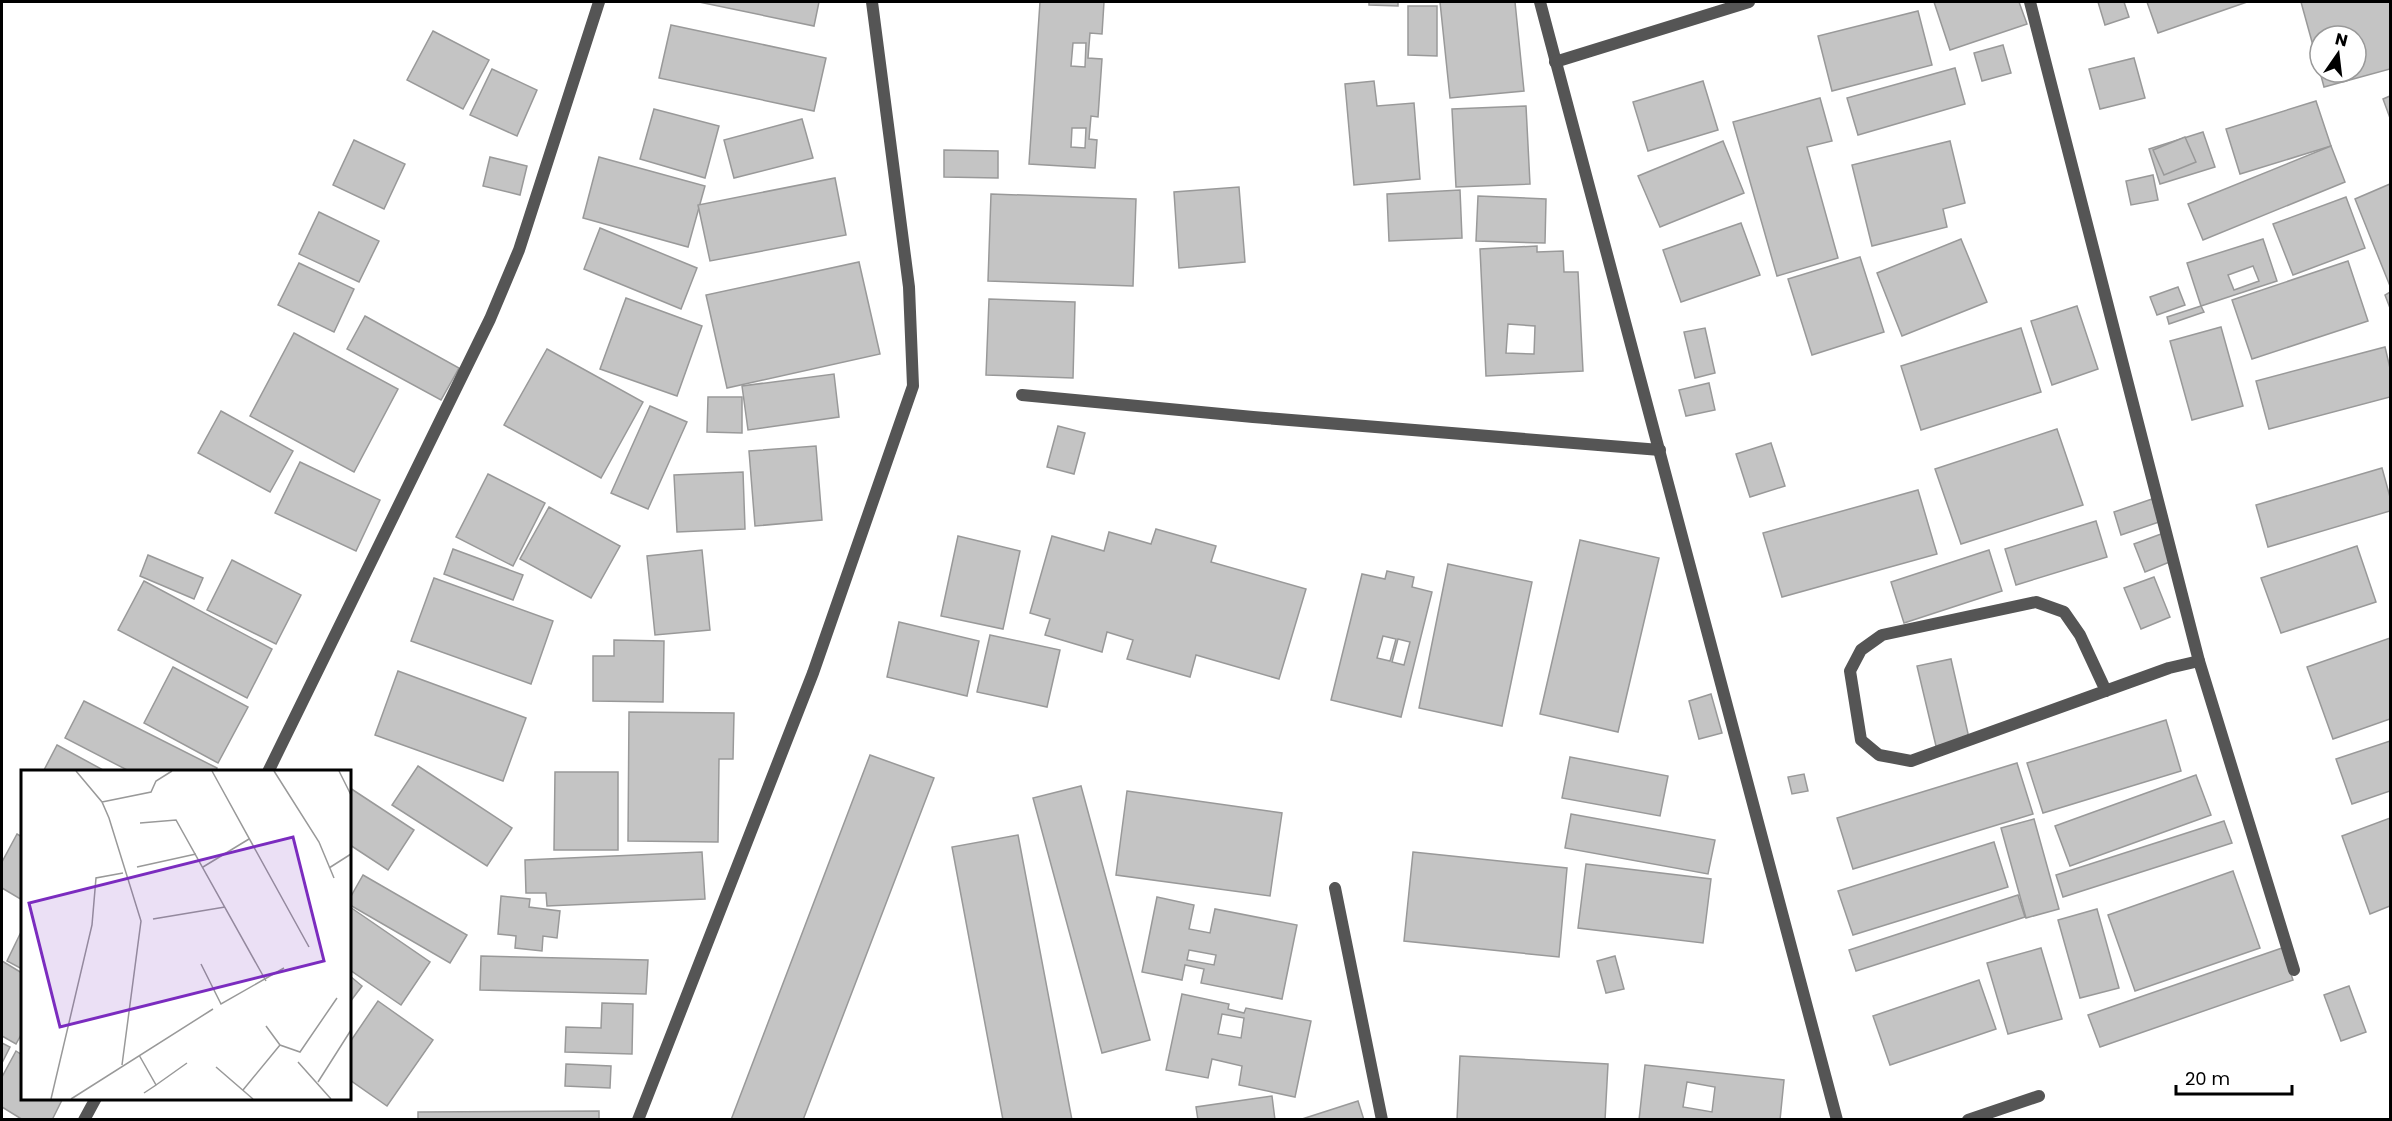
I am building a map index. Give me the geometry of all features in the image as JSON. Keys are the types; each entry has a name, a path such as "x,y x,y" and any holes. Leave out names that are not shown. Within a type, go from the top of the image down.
{"street":[{"path":"268,770 489,319 519,250 599,2"},
{"path":"638,1119 813,673 913,386 909,287 872,2"},
{"path":"1540,2 1837,1119"},
{"path":"1556,62 1749,2"},
{"path":"2030,2 2199,661 2294,970"},
{"path":"1022,395 1252,417 1660,450"},
{"path":"2106,691 2080,635 2064,612 2036,602 1882,635 1861,650 1850,671 1861,740 1879,755 1911,761 2106,691 2169,668 2199,661"},
{"path":"1335,888 1382,1119"},
{"path":"1968,1119 2039,1096"},
{"path":"84,1119 95,1100"}],"building":[{"path":"699,2 819,2 814,26"},
{"path":"1040,2 1104,2 1102,34 1090,33 1088,58 1102,59 1098,117 1091,116 1089,139 1097,140 1095,168 1029,164","holes":["1073,43 1086,43 1085,67 1071,66","1072,128 1086,128 1085,148 1071,147"]},
{"path":"1369,2 1398,2 1398,6 1369,5"},
{"path":"1440,2 1515,2 1524,91 1450,98"},
{"path":"1934,2 2019,2 2027,24 1950,50"},
{"path":"2098,2 2124,2 2129,17 2105,25"},
{"path":"2147,2 2247,2 2158,33"},
{"path":"2301,2 2390,2 2390,69 2368,75 2368,24 2308,24 2308,27"},
{"path":"1408,6 1437,6 1437,56 1408,55"},
{"path":"1918,11 1932,65 1832,91 1818,36"},
{"path":"671,25 826,58 814,111 659,78"},
{"path":"433,31 489,60 463,109 407,80"},
{"path":"2003,45 2011,73 1982,81 1974,53"},
{"path":"2134,58 2145,98 2100,109 2089,69"},
{"path":"1955,68 1965,104 1858,135 1847,98"},
{"path":"492,69 537,90 517,136 470,115"},
{"path":"1374,81 1377,106 1414,103 1420,179 1354,185 1345,84"},
{"path":"1703,81 1718,130 1648,151 1633,102"},
{"path":"2390,96 2390,118 2383,99"},
{"path":"1820,98 1832,141 1807,147 1838,258 1777,276 1733,122"},
{"path":"2316,101 2331,146 2240,174 2226,129"},
{"path":"1526,106 1530,184 1456,187 1452,109"},
{"path":"654,109 719,126 705,178 640,159"},
{"path":"802,119 813,158 734,178 724,140"},
{"path":"2203,132 2215,167 2160,184 2149,149"},
{"path":"2185,137 2196,162 2164,175 2153,150"},
{"path":"354,140 405,164 384,209 333,185"},
{"path":"1723,141 1744,193 1660,227 1638,176"},
{"path":"1950,141 1965,203 1943,209 1947,227 1872,246 1852,165"},
{"path":"2331,146 2345,182 2203,240 2188,204"},
{"path":"944,150 998,151 998,178 944,177"},
{"path":"490,157 527,166 520,195 483,186"},
{"path":"599,157 705,186 688,247 583,218"},
{"path":"2153,175 2158,200 2131,205 2126,181"},
{"path":"835,178 846,235 710,261 698,205"},
{"path":"2390,184 2390,286 2355,199"},
{"path":"1239,187 1245,262 1179,268 1174,192"},
{"path":"1460,190 1462,238 1389,241 1387,194"},
{"path":"991,194 1136,199 1133,286 988,281"},
{"path":"1478,196 1546,199 1545,243 1476,241"},
{"path":"2346,197 2365,248 2293,275 2273,224"},
{"path":"319,212 379,241 359,282 299,254"},
{"path":"1741,223 1760,275 1681,302 1663,250"},
{"path":"600,228 697,268 681,309 584,269"},
{"path":"1961,239 1987,302 1902,336 1877,273"},
{"path":"2263,239 2277,281 2201,306 2187,263","holes":["2253,266 2259,281 2234,290 2228,275"]},
{"path":"1537,246 1537,252 1563,251 1564,272 1578,272 1583,371 1486,376 1480,249","holes":["1508,324 1535,326 1534,354 1506,353"]},
{"path":"1860,257 1884,332 1812,355 1788,279"},
{"path":"2348,261 2368,321 2252,359 2232,300"},
{"path":"859,262 880,354 727,388 706,295"},
{"path":"299,263 354,289 334,332 278,305"},
{"path":"2178,287 2185,305 2157,315 2150,297"},
{"path":"2390,292 2390,308 2385,295"},
{"path":"626,298 702,326 677,396 600,369"},
{"path":"989,299 1075,302 1073,378 986,375"},
{"path":"2077,306 2098,369 2052,385 2031,321"},
{"path":"2201,306 2204,312 2169,324 2167,317"},
{"path":"365,316 459,368 441,400 347,349"},
{"path":"2221,327 2243,406 2192,420 2170,341"},
{"path":"1705,328 1715,373 1695,378 1684,332"},
{"path":"2021,328 2041,392 1921,430 1901,366"},
{"path":"294,333 398,389 354,472 250,416"},
{"path":"2385,347 2390,368 2390,397 2269,429 2256,381"},
{"path":"547,349 643,402 601,478 504,425"},
{"path":"834,374 839,417 748,430 742,386"},
{"path":"1709,383 1715,410 1686,416 1679,390"},
{"path":"708,397 742,397 742,433 707,432"},
{"path":"650,406 687,422 648,509 611,493"},
{"path":"221,411 293,451 270,492 198,453"},
{"path":"1058,426 1085,433 1074,474 1047,467"},
{"path":"2057,429 2083,505 1961,544 1935,469"},
{"path":"1771,443 1785,486 1750,497 1736,454"},
{"path":"816,446 822,520 755,526 749,451"},
{"path":"300,462 380,500 356,551 275,513"},
{"path":"2382,468 2390,497 2390,511 2268,547 2256,505"},
{"path":"743,472 745,529 677,532 674,475"},
{"path":"488,474 545,503 513,566 456,537"},
{"path":"1918,490 1937,554 1782,597 1763,533"},
{"path":"2152,499 2159,522 2121,535 2114,512"},
{"path":"549,507 620,546 591,598 520,559"},
{"path":"2096,521 2107,557 2016,585 2005,549"},
{"path":"1156,529 1216,546 1211,562 1306,589 1279,679 1196,655 1190,677 1127,659 1133,640 1107,632 1102,652 1045,635 1050,619 1030,613 1052,536 1104,551 1109,532 1151,544"},
{"path":"2161,534 2172,561 2145,572 2134,544"},
{"path":"958,536 1020,551 1003,629 941,616"},
{"path":"1580,540 1659,558 1618,732 1540,714"},
{"path":"2357,546 2376,602 2281,633 2261,578"},
{"path":"453,549 523,575 513,600 444,574"},
{"path":"702,550 710,630 655,635 647,556"},
{"path":"1989,550 2002,591 1904,623 1891,582"},
{"path":"148,555 203,578 194,599 140,576"},
{"path":"232,560 301,595 276,644 207,610"},
{"path":"1448,564 1532,582 1502,726 1419,708"},
{"path":"1387,571 1414,577 1412,587 1432,592 1401,717 1331,700 1362,574 1385,579","holes":["1383,636 1396,639 1390,661 1377,658","1398,639 1410,642 1404,665 1392,662"]},
{"path":"2154,577 2170,617 2141,629 2124,588"},
{"path":"434,578 553,621 531,684 411,641"},
{"path":"144,581 272,649 247,698 118,630"},
{"path":"899,622 979,641 967,696 887,677"},
{"path":"990,635 1060,650 1047,707 977,692"},
{"path":"2390,638 2390,719 2333,739 2307,667"},
{"path":"614,640 664,641 663,702 593,701 593,656 614,656"},
{"path":"1951,659 1969,738 1936,746 1917,666"},
{"path":"173,667 248,707 218,763 144,723"},
{"path":"398,671 526,718 503,781 375,735"},
{"path":"1711,694 1722,733 1699,739 1689,701"},
{"path":"84,701 217,768 216,770 127,770 65,738"},
{"path":"629,712 734,713 733,759 719,759 718,842 628,841"},
{"path":"2166,720 2181,771 2043,813 2027,763"},
{"path":"2390,741 2390,791 2352,804 2336,759"},
{"path":"57,745 103,770 44,770"},
{"path":"870,755 934,778 803,1120 731,1120"},
{"path":"1570,757 1668,776 1660,816 1562,798"},
{"path":"2017,763 2033,814 1853,869 1837,818"},
{"path":"418,766 512,828 487,866 392,805"},
{"path":"555,772 618,772 618,850 554,850"},
{"path":"1804,774 1808,791 1792,794 1788,777"},
{"path":"2196,775 2211,815 2070,866 2055,826"},
{"path":"1081,786 1150,1040 1102,1053 1033,798"},
{"path":"351,789 414,830 388,870 351,846"},
{"path":"1127,791 1282,813 1270,896 1116,875"},
{"path":"1571,814 1715,840 1708,874 1565,848"},
{"path":"2390,818 2390,906 2370,914 2342,836"},
{"path":"2034,819 2059,909 2026,918 2001,828"},
{"path":"2224,821 2232,843 2063,897 2056,875"},
{"path":"17,834 21,836 21,899 2,888 2,862"},
{"path":"1018,835 1072,1120 1003,1120 952,847"},
{"path":"1994,842 2008,887 1853,935 1838,891"},
{"path":"702,852 705,899 547,906 546,893 526,893 525,860"},
{"path":"1413,852 1567,868 1559,957 1404,941"},
{"path":"1586,864 1711,879 1703,943 1578,928"},
{"path":"2233,871 2260,948 2135,991 2108,915"},
{"path":"363,875 467,935 450,963 351,906 351,896"},
{"path":"2018,895 2025,917 1856,971 1849,950"},
{"path":"501,896 530,899 529,907 560,911 557,938 543,936 542,951 515,948 516,936 498,934"},
{"path":"1157,897 1194,905 1189,929 1210,933 1215,909 1297,925 1282,999 1201,983 1204,969 1185,965 1182,980 1142,972","holes":["1189,950 1216,955 1214,965 1187,960"]},
{"path":"351,908 430,962 401,1005 351,971"},
{"path":"2097,909 2119,988 2080,998 2058,920"},
{"path":"21,932 21,968 7,961"},
{"path":"2041,948 2062,1019 2008,1034 1987,963"},
{"path":"2282,948 2293,980 2100,1047 2088,1015"},
{"path":"481,956 648,960 646,994 480,990"},
{"path":"1615,956 1624,989 1606,993 1597,961"},
{"path":"2,961 21,972 21,1035 16,1044 2,1036"},
{"path":"351,977 362,986 351,1001"},
{"path":"1979,980 1996,1029 1890,1065 1873,1016"},
{"path":"2349,986 2366,1032 2341,1041 2324,995"},
{"path":"1182,994 1229,1004 1228,1009 1244,1013 1246,1008 1311,1021 1295,1097 1239,1085 1242,1066 1212,1059 1208,1078 1166,1070","holes":["1222,1014 1244,1018 1241,1038 1218,1034"]},
{"path":"378,1001 433,1040 387,1106 351,1081 351,1041"},
{"path":"602,1003 633,1004 632,1054 565,1052 566,1027 601,1028"},
{"path":"2,1043 10,1047 2,1063"},
{"path":"16,1051 21,1054 21,1100 62,1100 52,1120 23,1120 2,1107 2,1077"},
{"path":"1460,1056 1608,1064 1605,1120 1457,1120"},
{"path":"566,1064 611,1066 610,1088 565,1086"},
{"path":"1645,1065 1784,1080 1780,1120 1639,1120","holes":["1687,1082 1715,1087 1712,1112 1683,1107"]},
{"path":"1272,1096 1275,1120 1198,1120 1196,1107"},
{"path":"1358,1101 1364,1120 1299,1120"},
{"path":"599,1111 599,1120 418,1120 418,1112"}]}
